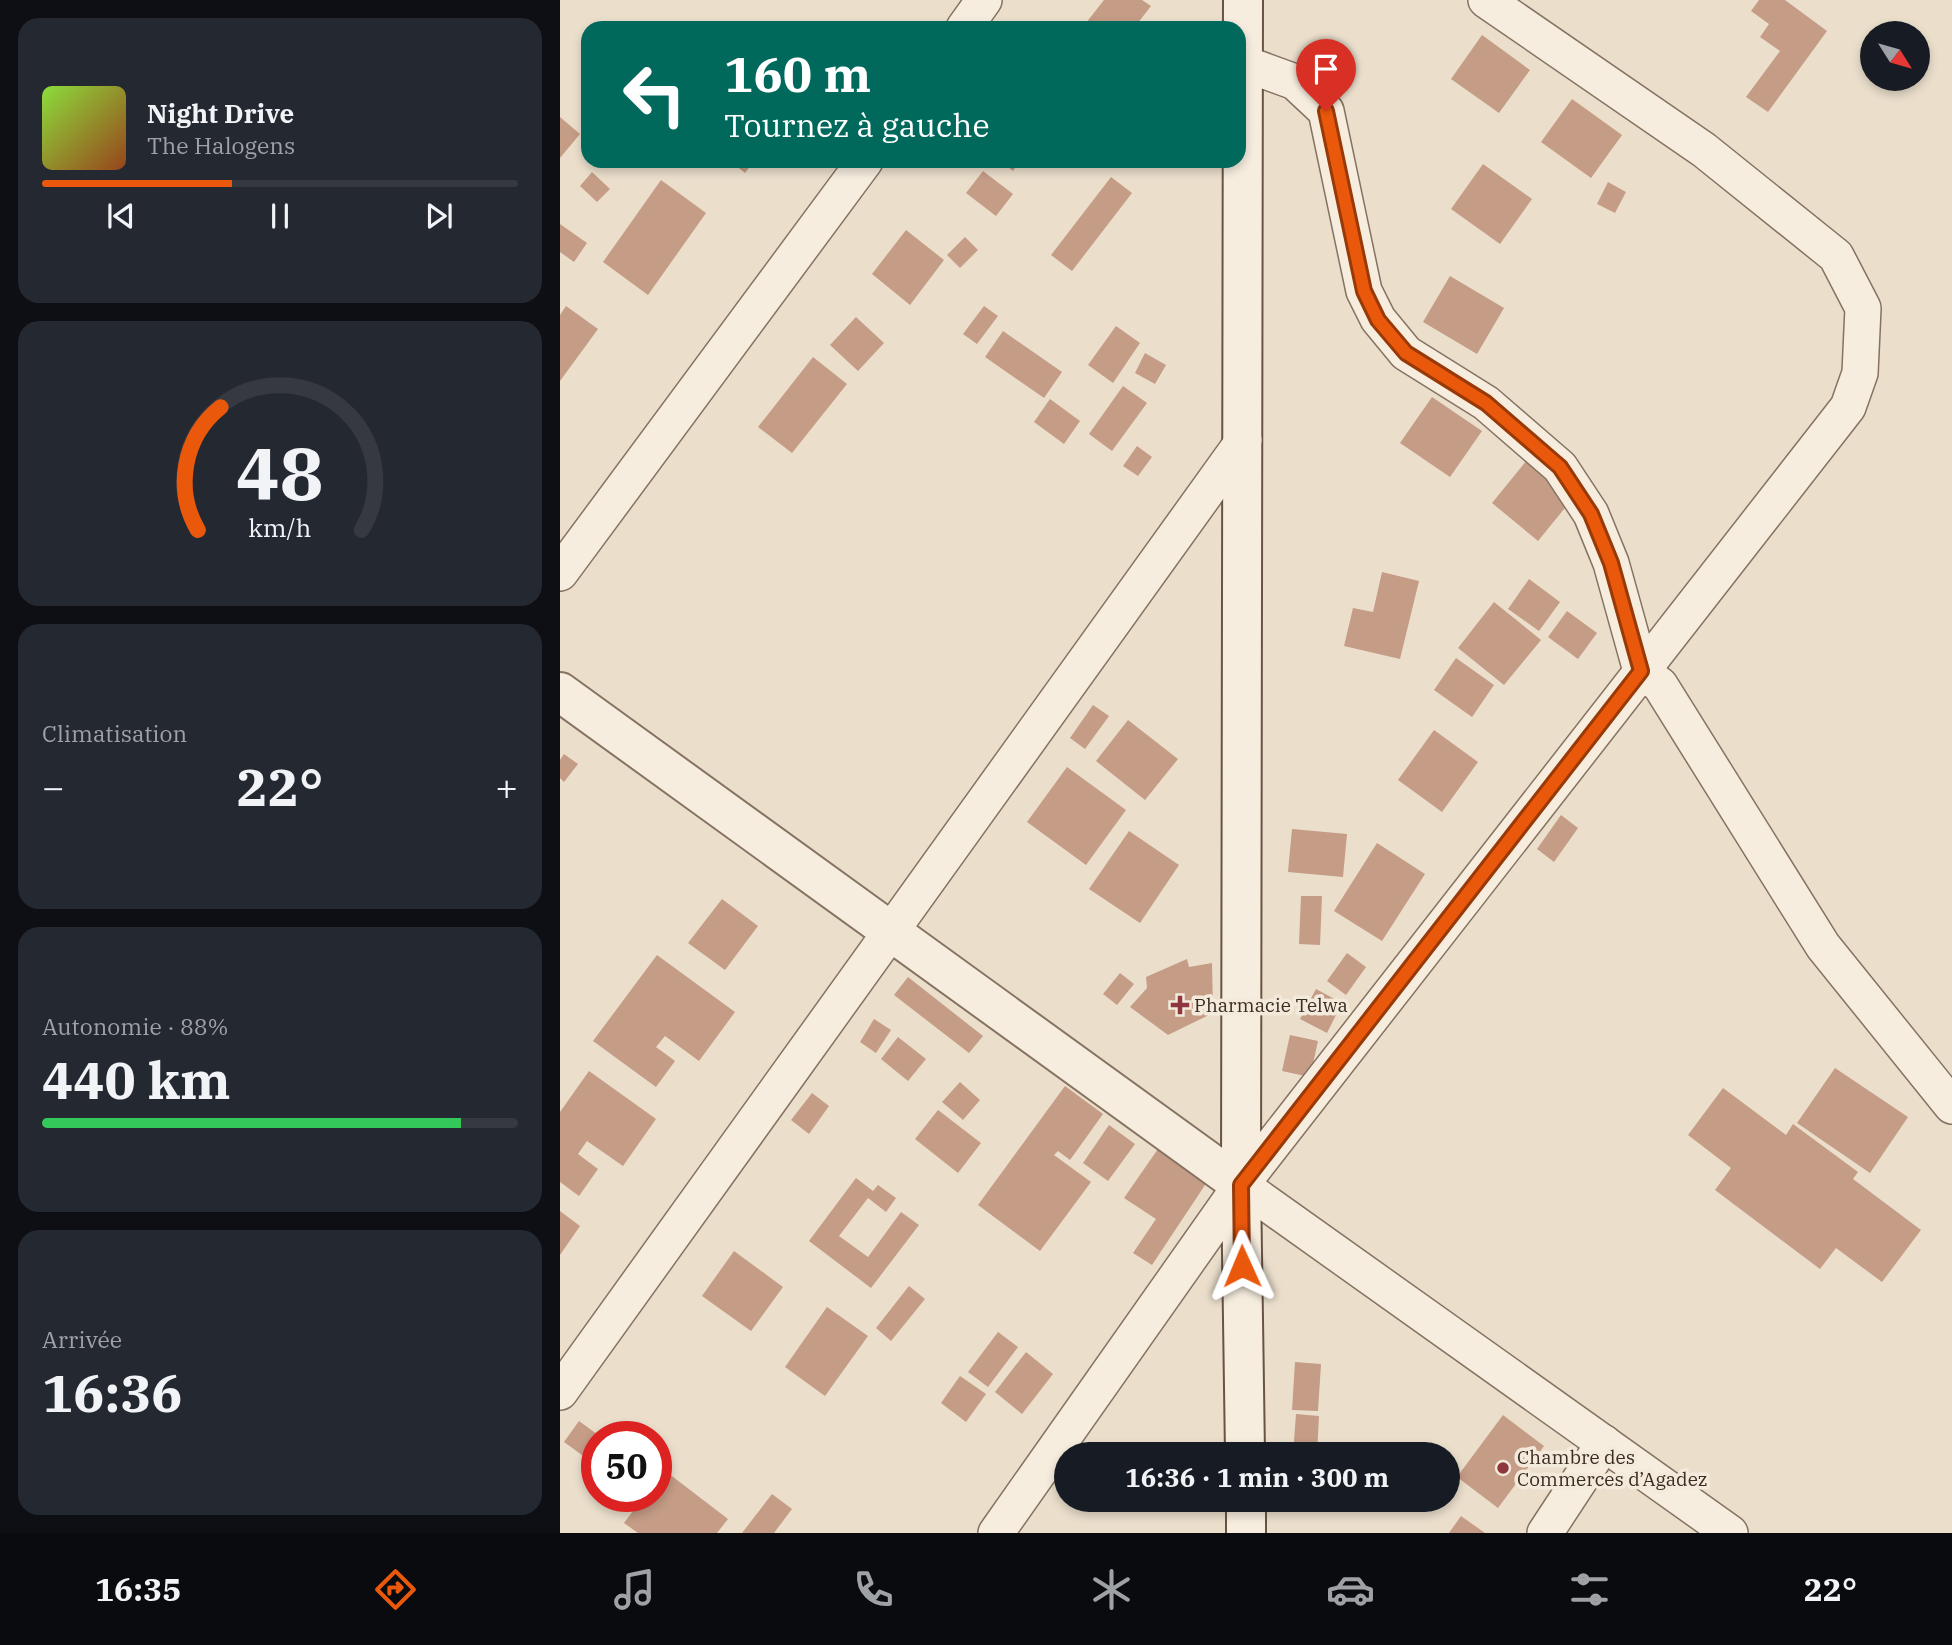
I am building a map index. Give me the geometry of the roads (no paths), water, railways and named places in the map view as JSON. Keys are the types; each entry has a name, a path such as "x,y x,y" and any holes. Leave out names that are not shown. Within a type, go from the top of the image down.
{"main road":[{"path":"1242,0 1242,21"},
{"path":"1243,168 1241,1185 1245,1442"},
{"path":"560,692 1241,1185"},
{"path":"1246,1512 1246,1533"}],"street":[{"path":"969,21 984,0"},
{"path":"996,1533 1241,1185 1848,407 1860,373 1863,308 1836,256 1704,150 1486,0"},
{"path":"1246,64 1295,82 1326,111 1364,291 1378,320 1406,353 1486,403 1560,467 1591,514 1611,563 1641,671 1660,685 1823,946 1952,1106"},
{"path":"560,573 860,168"},
{"path":"560,1392 1244,440"},
{"path":"1241,1185 1730,1533"},
{"path":"1545,1533 1604,1443"}],"place":[{"name":"Pharmacie Telwa","path":"1180,1005"},
{"name":"Chambre des Commerces d’Agadez","path":"1503,1468"}]}
